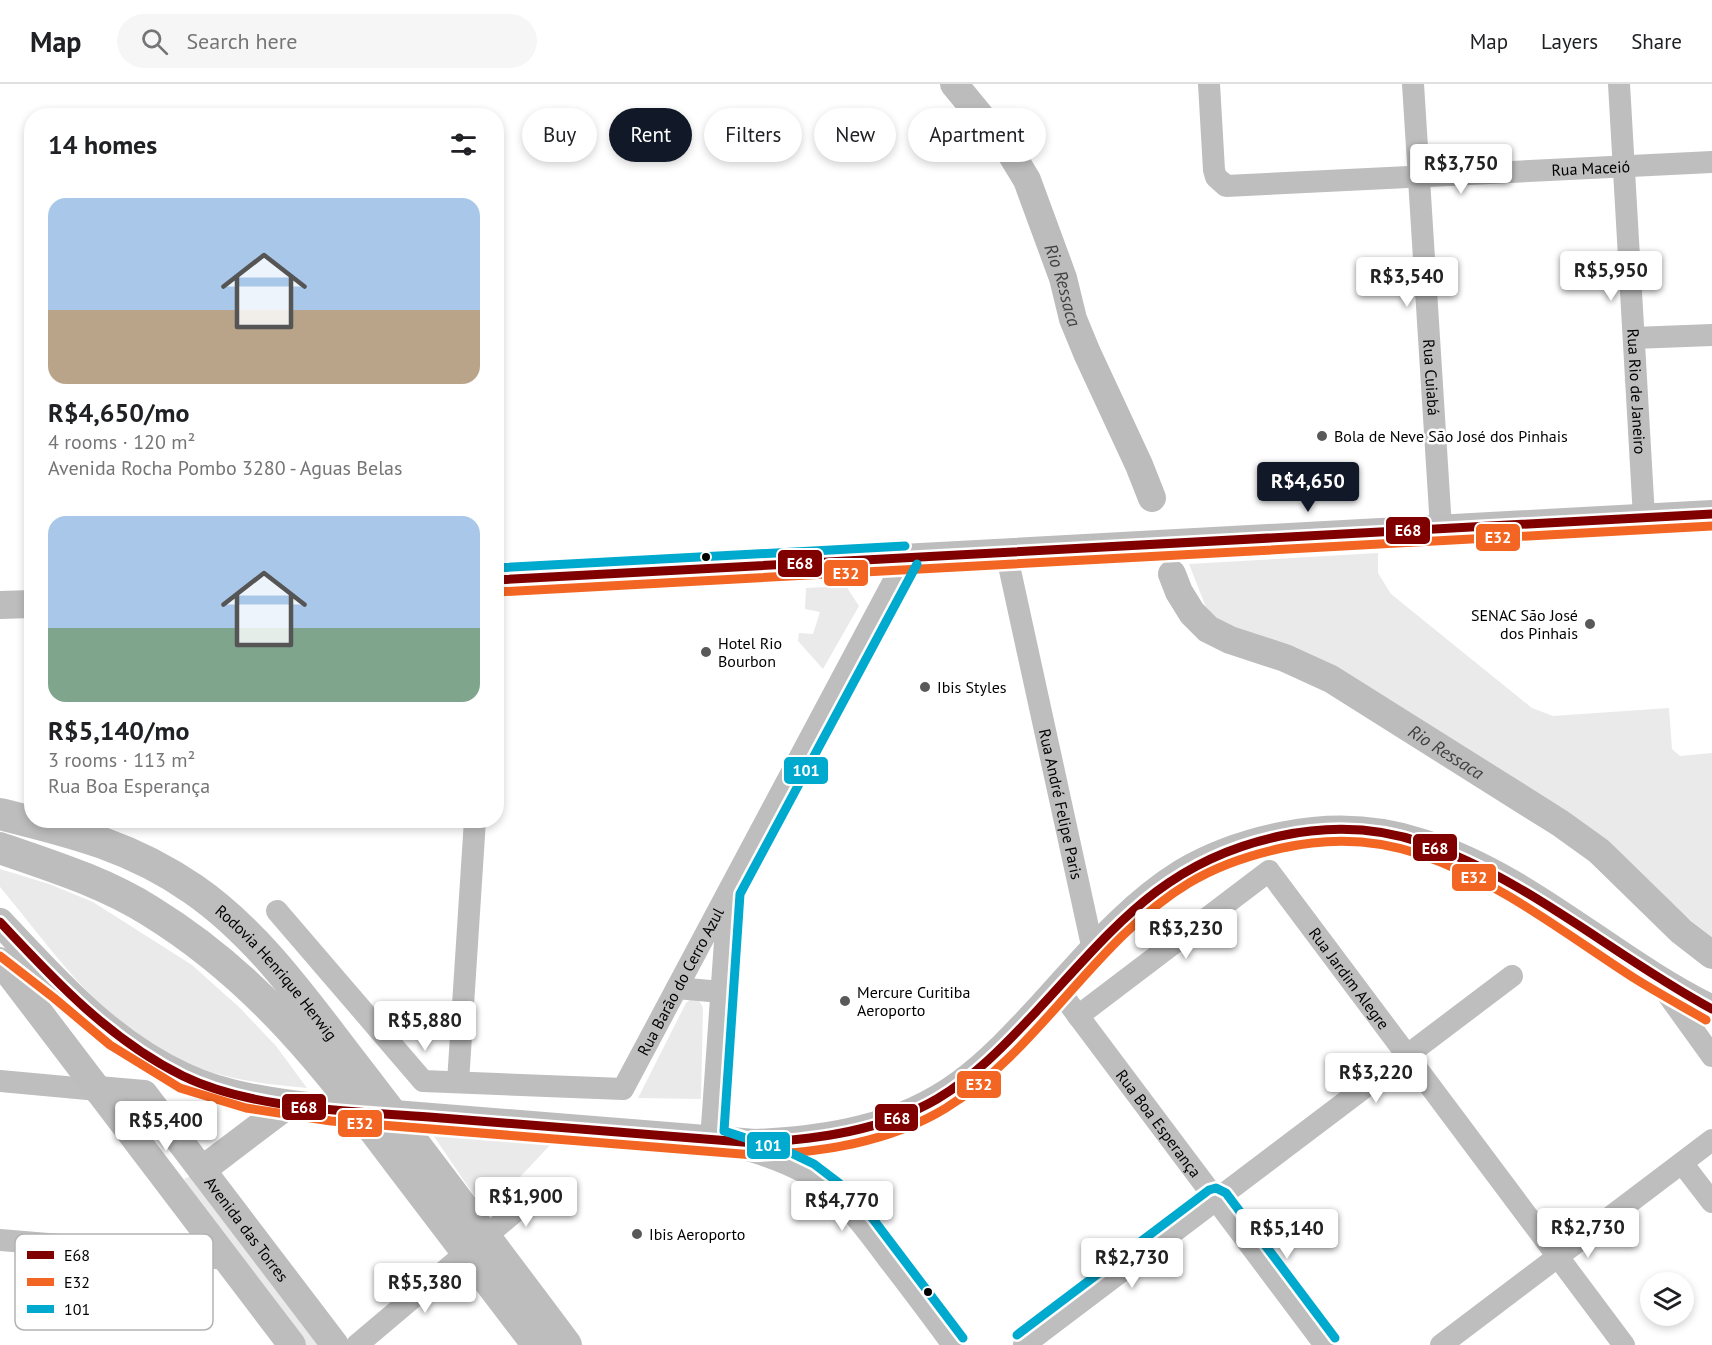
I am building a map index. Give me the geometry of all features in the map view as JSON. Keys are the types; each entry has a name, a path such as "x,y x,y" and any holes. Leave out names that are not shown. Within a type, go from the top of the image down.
{"highway":[{"name":"Rodovia Henrique Herwig","path":"0,814 24,820"},
{"name":"Rodovia Henrique Herwig","path":"55,828 112,845 163,870 211,902 245,932 272,962 374,1110 476,1245 566,1345"},
{"name":"Rodovia Henrique Herwig","path":"0,848 85,877 151,911 195,942 273,1008 344,1089 403,1129 538,1345"}],"main road":[{"path":"504,580 1712,514"},
{"path":"0,605 24,604"},
{"path":"0,922 62,989 116,1035 185,1077 250,1097 289,1104 755,1143 839,1135 872,1127 930,1103 960,1084 1016,1034 1122,921 1180,874 1239,847 1311,830 1352,829 1384,833 1422,842 1460,856 1502,878 1653,975 1712,1009"},
{"path":"0,942 62,989"},
{"name":"Avenida das Torres","path":"0,961 208,1234"},
{"name":"Avenida das Torres","path":"98,1090 144,1094 335,1345"},
{"path":"167,1180 198,1165 289,1104"},
{"name":"Avenida das Torres","path":"213,1241 292,1345"}],"street":[{"name":"Rua Maceió","path":"1209,84 1214,170 1220,183 1234,186 1712,162"},
{"name":"Rua Cuiabá","path":"1413,84 1441,528"},
{"name":"Rua Rio de Janeiro","path":"1619,84 1644,518"},
{"path":"1634,338 1712,335"},
{"name":"Rua André Felipe Paris","path":"1006,552 1094,950"},
{"name":"Rua Barão do Cerro Azul","path":"458,1082 623,1089 906,558"},
{"path":"277,911 423,1081 458,1082 474,828"},
{"name":"Rua Jardim Alegre","path":"1078,1016 1269,871 1624,1345"},
{"path":"728,891 711,1140 784,1162 809,1175 832,1194 868,1232 953,1345"},
{"path":"1653,975 1712,1056"},
{"path":"1024,1345 1512,976"},
{"path":"677,988 721,993"},
{"name":"Rua Boa Esperança","path":"1058,989 1325,1345"},
{"path":"0,1082 98,1090"},
{"path":"1441,1345 1712,1140"},
{"path":"1682,1163 1712,1202"},
{"path":"357,1345 542,1189"},
{"path":"0,1240 15,1241"},
{"path":"213,1259 227,1260"}],"shaded area":[{"path":"1378,553 1378,573 1391,594 1532,708 1553,716 1669,708 1672,749 1680,756 1712,753 1712,937 1642,882 1579,825 1338,674 1300,656 1222,628 1207,610 1189,564"},
{"path":"846,586 859,606 823,669 798,641 799,633 813,634 820,612 805,609 806,588"},
{"path":"0,869 49,884 93,902 192,965 240,1008 276,1046 307,1088 256,1082 206,1071 174,1058 147,1043 100,1004 58,959 0,887"},
{"path":"691,999 699,1001 703,1008 701,1099 638,1098 686,1003"},
{"path":"431,1132 553,1142 486,1213"},
{"path":"191,1176 327,1345 298,1345 184,1179"}],"waterway":[{"name":"Rio Ressaca","path":"954,84 1010,152 1027,180 1063,278 1073,319 1152,498"},
{"name":"Rio Ressaca","path":"1172,574 1179,592 1192,613 1208,629 1230,640 1285,658 1331,679 1560,823 1599,851 1681,931 1712,955"}],"transit line":[{"name":"E68","path":"504,580 1712,514"},
{"name":"E32","path":"504,592 1712,526"},
{"name":"101","path":"504,568 905,546"},
{"name":"101","path":"917,564 740,894 724,1131 789,1152 814,1164 839,1183 873,1219 963,1338"},
{"name":"E68","path":"0,922 85,1008 131,1045 183,1076 240,1096 303,1107 755,1143 849,1132 894,1119 937,1099 964,1081 988,1060 1022,1027 1114,928 1170,882 1202,863 1238,847 1298,833 1334,830 1370,831 1406,838 1462,858 1535,898 1712,1009"},
{"name":"E32","path":"0,956 110,1045 180,1088 246,1108 331,1121 754,1155 803,1152 853,1144 901,1130 946,1108 980,1084 1011,1056 1095,964 1155,907 1189,883 1222,866 1258,854 1299,845 1334,842 1385,845 1448,865 1504,893 1634,978 1706,1020"},
{"name":"101","path":"1017,1335 1209,1190 1216,1188 1226,1193 1335,1338"}],"place":[{"name":"Bola de Neve São José dos Pinhais","path":"1322,436"},
{"name":"SENAC São José dos Pinhais","path":"1590,624"},
{"name":"Hotel Rio Bourbon","path":"706,652"},
{"name":"Ibis Styles","path":"925,687"},
{"name":"Mercure Curitiba Aeroporto","path":"845,1001"},
{"name":"Ibis Aeroporto","path":"637,1234"}]}
